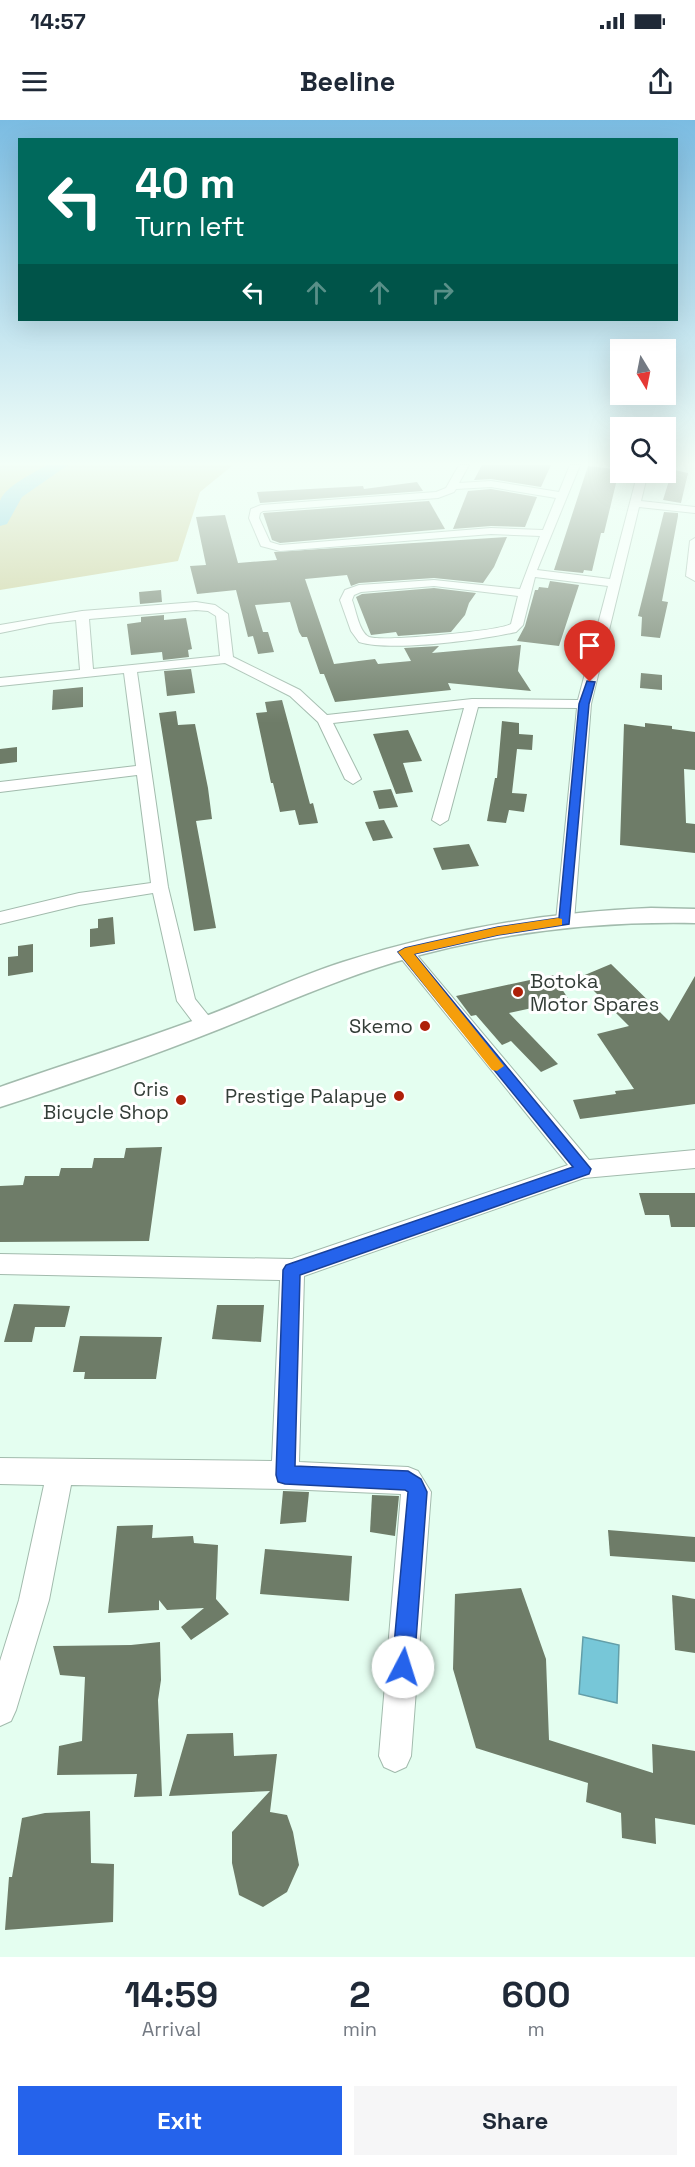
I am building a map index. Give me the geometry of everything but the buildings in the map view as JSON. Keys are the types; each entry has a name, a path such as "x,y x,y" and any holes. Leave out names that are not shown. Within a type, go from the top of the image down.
{"street":[{"path":"524,593 434,583 359,589 349,593 346,600 362,638 368,642 384,643 512,629 517,625 524,593 539,551"},
{"path":"565,921 584,704 602,639 622,551"},
{"path":"694,551 692,576 695,578"},
{"path":"530,573 614,583"},
{"path":"0,629 82,615 196,606 211,608 222,614 227,659"},
{"path":"82,615 87,674"},
{"path":"0,682 227,659 295,693 324,720 353,778"},
{"path":"130,669 160,887 186,1001 206,1025"},
{"path":"324,720 472,703 584,704"},
{"path":"440,820 472,703"},
{"path":"0,787 143,770"},
{"path":"0,918 80,899 160,887"},
{"path":"0,1097 206,1025 349,969 405,952 498,931 565,921 620,916 695,916"},
{"path":"405,952 584,1169"},
{"path":"0,1264 292,1270 584,1169 695,1159"},
{"path":"285,1475 292,1270"},
{"path":"0,1472 285,1475 408,1481 417,1492 395,1756"},
{"path":"0,1710 34,1600 60,1472"}],"green space":[{"path":"0,551 181,551 178,561 0,590"}],"water":[{"path":"583,1637 619,1645 617,1703 579,1694"}],"slow traffic":[{"path":"497,1066 405,952 498,931 558,922"}],"place":[{"name":"Botoka Motor Spares","path":"518,992"},
{"name":"Skemo","path":"425,1026"},
{"name":"Prestige Palapye","path":"399,1096"},
{"name":"Cris Bicycle Shop","path":"181,1100"}],"route":[{"path":"403,1667 416,1512 417,1492 414,1486 408,1481 285,1475 292,1270 584,1169 493,1062 405,952 498,931 565,921 584,704 590,682"}]}
